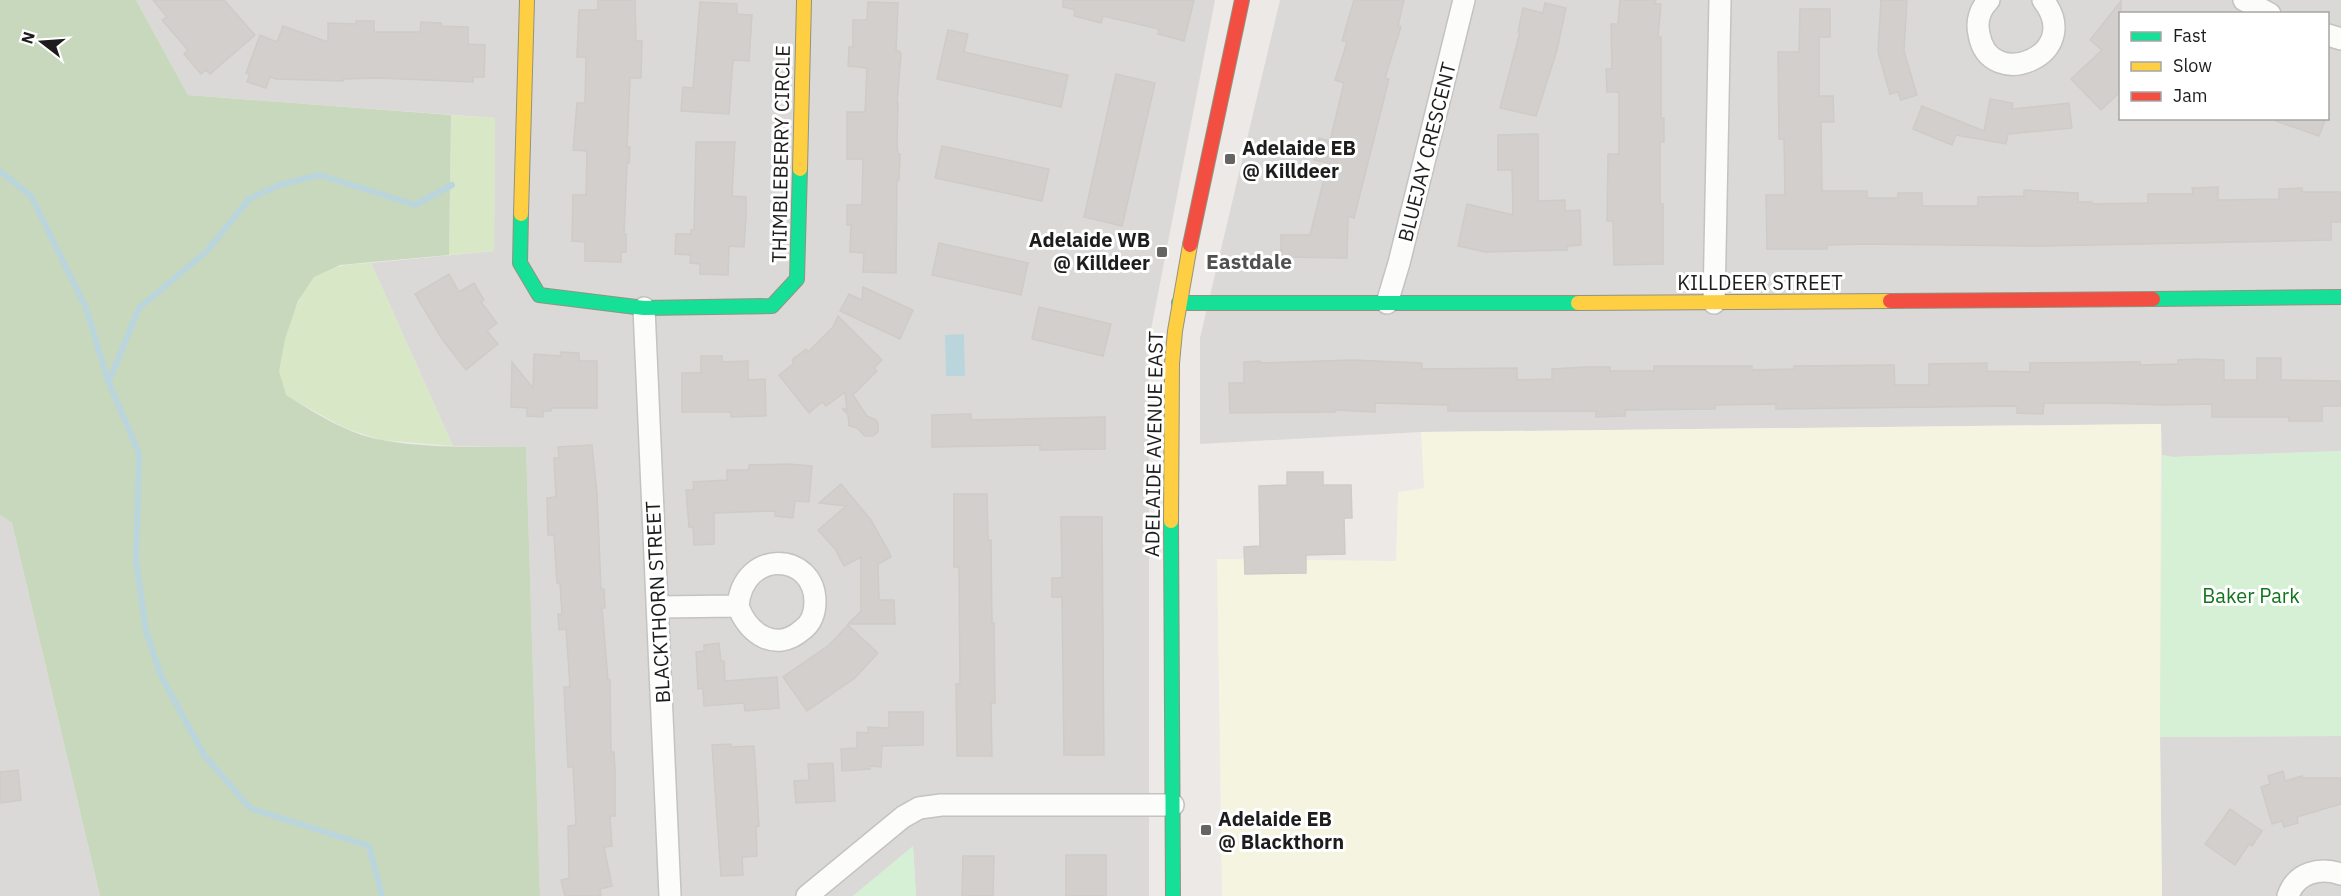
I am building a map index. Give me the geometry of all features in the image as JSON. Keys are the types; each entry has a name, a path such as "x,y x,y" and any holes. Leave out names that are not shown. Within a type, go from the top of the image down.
{"street":[{"name":"THIMBLEBERRY CIRCLE","path":"526,0 520,263 539,295 644,308 772,306 797,279 804,0"},
{"name":"ADELAIDE AVENUE EAST","path":"1173,896 1171,405 1174,342 1201,184 1242,0"},
{"name":"BLUEJAY CRESCENT","path":"1387,303 1464,0"},
{"path":"1714,303 1720,0"},
{"path":"1989,0 1979,16 1977,28 1980,40 1986,51 1995,59 2006,64 2018,65 2031,62 2042,55 2050,44 2054,32 2053,18 2043,0"},
{"path":"2244,0 2266,12"},
{"name":"KILLDEER STREET","path":"1179,303 1714,303 2341,297"},
{"name":"BLACKTHORN STREET","path":"644,308 670,896"},
{"path":"658,607 738,606"},
{"path":"807,896 903,817 919,808 941,805 1173,805"},
{"path":"2288,896 2297,881 2306,874 2318,870 2330,870 2341,874"}],"shaded area":[{"path":"0,0 136,0 188,95 451,115 449,255 340,265 314,277 298,301 285,339 279,371 286,395 332,422 369,437 400,443 436,446 526,447 540,896 100,896 12,523 0,515"},
{"path":"136,0 1215,0 1149,340 1149,896 916,896 913,847 853,896 540,896 526,447 453,446 371,263 494,251 495,118 188,95"},
{"path":"1280,0 2341,0 2341,451 2173,457 2162,455 2161,424 1421,432 1200,444 1200,338"},
{"path":"1063,219 1140,235 1133,269 1056,252"},
{"path":"2161,424 2162,896 1222,896 1217,559 1396,561 1398,492 1424,488 1421,432"},
{"path":"0,515 12,523 100,896 0,896"},
{"path":"2341,736 2341,896 2162,896 2160,737"}],"green space":[{"path":"451,115 495,118 494,251 449,255"},
{"path":"371,263 453,446 381,440 345,428 285,395 279,364 290,323 308,284 314,277 326,270"},
{"name":"Baker Park","path":"2341,451 2341,736 2160,737 2162,455 2173,457"},
{"path":"913,846 916,896 853,896"}],"water":[{"path":"964,334 965,376 946,376 945,335"}],"building":[{"path":"153,0 224,0 255,35 210,74 206,70 201,74 184,54 188,50 162,20 167,17"},
{"path":"598,0 635,0 636,41 642,41 641,78 630,78 627,147 630,147 629,163 627,163 624,234 626,234 626,252 621,252 621,262 585,261 585,242 572,241 573,195 586,195 587,151 573,150 577,103 585,103 586,57 577,57 579,10 598,10"},
{"path":"1063,0 1194,0 1184,41 1158,34 1159,29 1103,16 1101,23 1074,16 1075,10 1063,7"},
{"path":"1354,0 1404,0 1398,26 1401,27 1385,78 1389,79 1354,218 1348,216 1347,258 1281,257 1281,235 1310,235 1328,163 1314,160 1319,138 1330,141 1344,83 1335,80 1347,42 1342,41"},
{"path":"1620,0 1656,0 1655,4 1661,4 1658,37 1661,37 1661,118 1664,118 1664,142 1660,142 1663,264 1614,265 1613,221 1607,221 1608,154 1619,154 1619,92 1607,92 1606,69 1612,69 1611,24 1618,24"},
{"path":"1881,0 1907,0 1904,51 1917,95 1901,100 1898,92 1890,94 1878,52"},
{"path":"2121,1 2119,93 2101,110 2071,79 2102,50 2090,40"},
{"path":"700,2 737,4 737,14 752,15 749,61 733,60 729,114 681,111 683,87 693,88"},
{"path":"868,2 898,3 896,51 901,54 897,103 897,145 898,154 900,154 899,180 897,180 896,273 863,272 864,253 850,252 851,225 847,225 847,205 862,205 863,159 847,159 847,112 865,112 867,68 848,66 849,47 853,47 853,20 867,20"},
{"path":"1545,3 1566,8 1557,50 1536,116 1500,108 1520,32 1518,32 1523,8 1543,13"},
{"path":"1800,9 1830,9 1830,37 1819,37 1819,96 1833,96 1834,122 1821,122 1822,191 1867,191 1867,198 1898,198 1898,193 1922,193 1922,206 1978,206 1978,197 2024,196 2024,190 2078,193 2078,202 2092,202 2092,204 2148,203 2148,194 2193,194 2192,188 2218,187 2218,200 2279,199 2279,189 2302,188 2302,192 2341,192 2341,222 2331,222 2331,240 2040,246 1864,244 1827,245 1827,249 1767,249 1766,195 1785,195 1784,139 1779,139 1778,52 1799,52"},
{"path":"356,21 374,21 374,32 420,32 421,22 441,23 441,26 468,27 468,44 485,45 484,77 473,77 473,82 379,78 343,79 343,81 270,77 266,88 247,82 250,74 246,73 260,35 277,42 283,26 328,42 328,23 356,24"},
{"path":"948,30 968,34 964,52 1068,75 1061,107 937,79"},
{"path":"1116,74 1155,83 1122,226 1084,217"},
{"path":"1990,99 2013,103 2012,109 2069,103 2072,128 2008,134 2006,144 1956,135 1952,145 1913,129 1922,106 1984,131"},
{"path":"2276,120 2325,120 2319,136"},
{"path":"1538,134 1538,201 1565,200 1565,211 1580,210 1581,245 1567,246 1567,250 1485,252 1458,246 1467,204 1513,215 1512,170 1498,170 1498,135"},
{"path":"696,142 735,142 732,196 746,197 746,217 744,247 729,246 728,275 700,274 700,264 690,263 691,255 675,254 676,234 691,234 691,230 694,230"},
{"path":"942,146 1049,169 1042,201 935,178"},
{"path":"939,243 1028,263 1021,295 932,275"},
{"path":"449,274 459,292 474,283 484,300 481,302 497,323 487,331 498,344 466,370 442,339 415,294"},
{"path":"863,287 913,310 900,339 840,311 849,294 862,300"},
{"path":"1039,307 1111,324 1103,356 1032,339"},
{"path":"838,316 882,360 874,368 877,371 853,395 867,416 876,420 878,424 878,432 873,436 865,436 857,428 849,426 848,415 842,408 847,410 845,392 826,406 822,402 809,413 779,375 794,363 792,360 806,349 808,352 833,327"},
{"path":"561,352 579,353 579,361 597,361 597,408 551,408 551,411 543,411 543,417 527,416 527,408 511,407 512,362 533,388 534,354 561,356"},
{"path":"701,356 722,356 722,362 748,361 748,380 765,379 766,416 731,417 731,412 682,412 682,373 701,373"},
{"path":"2257,358 2281,358 2281,380 2341,381 2341,406 2322,406 2322,421 2289,421 2289,417 2212,417 2212,404 2107,403 2044,403 2043,414 2017,413 2017,407 2014,406 1776,409 1776,404 1715,405 1715,409 1625,410 1625,416 1596,417 1596,411 1448,411 1448,405 1375,403 1375,412 1335,410 1335,412 1230,413 1229,383 1244,383 1244,362 1260,361 1260,363 1352,360 1422,363 1422,369 1517,368 1517,380 1552,379 1552,369 1585,367 1610,367 1610,371 1654,371 1654,366 1752,366 1752,370 1794,369 1794,366 1894,365 1895,385 1929,385 1929,364 1987,363 1987,371 2030,372 2030,363 2140,362 2140,365 2178,364 2178,360 2195,359 2224,360 2224,380 2257,380"},
{"path":"971,414 971,420 1105,417 1105,449 1040,450 1040,445 932,447 932,415"},
{"path":"592,445 597,493 601,589 604,589 605,608 602,608 608,680 610,680 611,752 614,752 615,769 615,816 610,816 612,846 604,847 612,886 600,889 601,896 565,896 561,880 569,878 568,826 576,825 573,767 568,767 564,687 570,687 566,629 559,630 558,614 562,614 560,583 557,583 554,535 548,535 547,498 556,497 554,458 559,458 558,447"},
{"path":"749,465 812,466 809,502 795,501 793,518 775,516 775,511 714,513 714,544 694,545 693,527 689,527 686,490 694,490 693,482 727,480 727,470 749,470"},
{"path":"1287,472 1323,472 1323,485 1351,485 1352,518 1344,518 1345,554 1306,555 1306,573 1245,574 1244,547 1260,546 1259,486 1287,485"},
{"path":"841,484 871,520 891,557 878,564 879,600 894,600 895,624 848,624 861,611 861,557 844,566 835,549 818,530 846,506 819,503"},
{"path":"954,494 987,494 988,540 991,540 992,623 994,623 995,703 991,703 992,756 957,756 956,684 960,684 959,567 954,567"},
{"path":"1061,517 1102,517 1104,755 1064,755 1062,597 1052,597 1052,578 1062,578"},
{"path":"848,625 878,653 855,678 807,711 783,677 829,645"},
{"path":"719,643 721,661 724,661 725,681 777,677 779,708 745,711 744,703 704,706 703,688 698,689 696,652 704,651 704,645"},
{"path":"889,712 923,712 923,745 882,746 881,767 870,766 870,769 842,771 841,749 857,748 857,732 868,733 868,727 889,728"},
{"path":"731,744 731,747 754,746 759,826 756,827 757,856 742,857 743,875 721,876 712,745"},
{"path":"833,763 835,801 796,803 794,781 809,780 808,764"},
{"path":"18,770 21,800 0,803 0,772"},
{"path":"2283,771 2285,781 2302,776 2303,778 2341,778 2341,804 2297,817 2298,823 2284,827 2282,821 2272,824 2261,787 2270,784 2268,776"},
{"path":"2230,809 2262,831 2252,846 2249,844 2235,865 2205,844"},
{"path":"1066,855 1106,855 1106,896 1066,896"},
{"path":"963,856 994,856 993,896 962,896"}],"waterway":[{"path":"0,171 31,196 86,308 108,381 139,453 136,561 146,631 161,676 204,755 250,808 369,846 382,896"},
{"path":"109,381 139,308 207,251 249,199 279,185 320,175 415,205 452,185"}],"traffic: fast":[{"path":"521,214 520,263 539,295 644,308 772,306 797,279 800,169"},
{"path":"2153,299 2341,297"},
{"path":"1179,303 1578,303"},
{"path":"1171,521 1173,896"}],"traffic: slow":[{"path":"521,214 527,0"},
{"path":"800,169 804,0"},
{"path":"1171,521 1172,363 1175,331 1190,245"},
{"path":"1578,303 1890,301"}],"traffic: jam":[{"path":"1190,245 1242,0"},
{"path":"1890,301 2153,299"}],"place":[{"name":"Adelaide EB @ Killdeer","path":"1230,159"},
{"name":"Adelaide WB @ Killdeer","path":"1162,252"},
{"name":"Adelaide EB @ Blackthorn","path":"1206,830"}],"district":[{"name":"Eastdale","path":"1249,262"}]}
